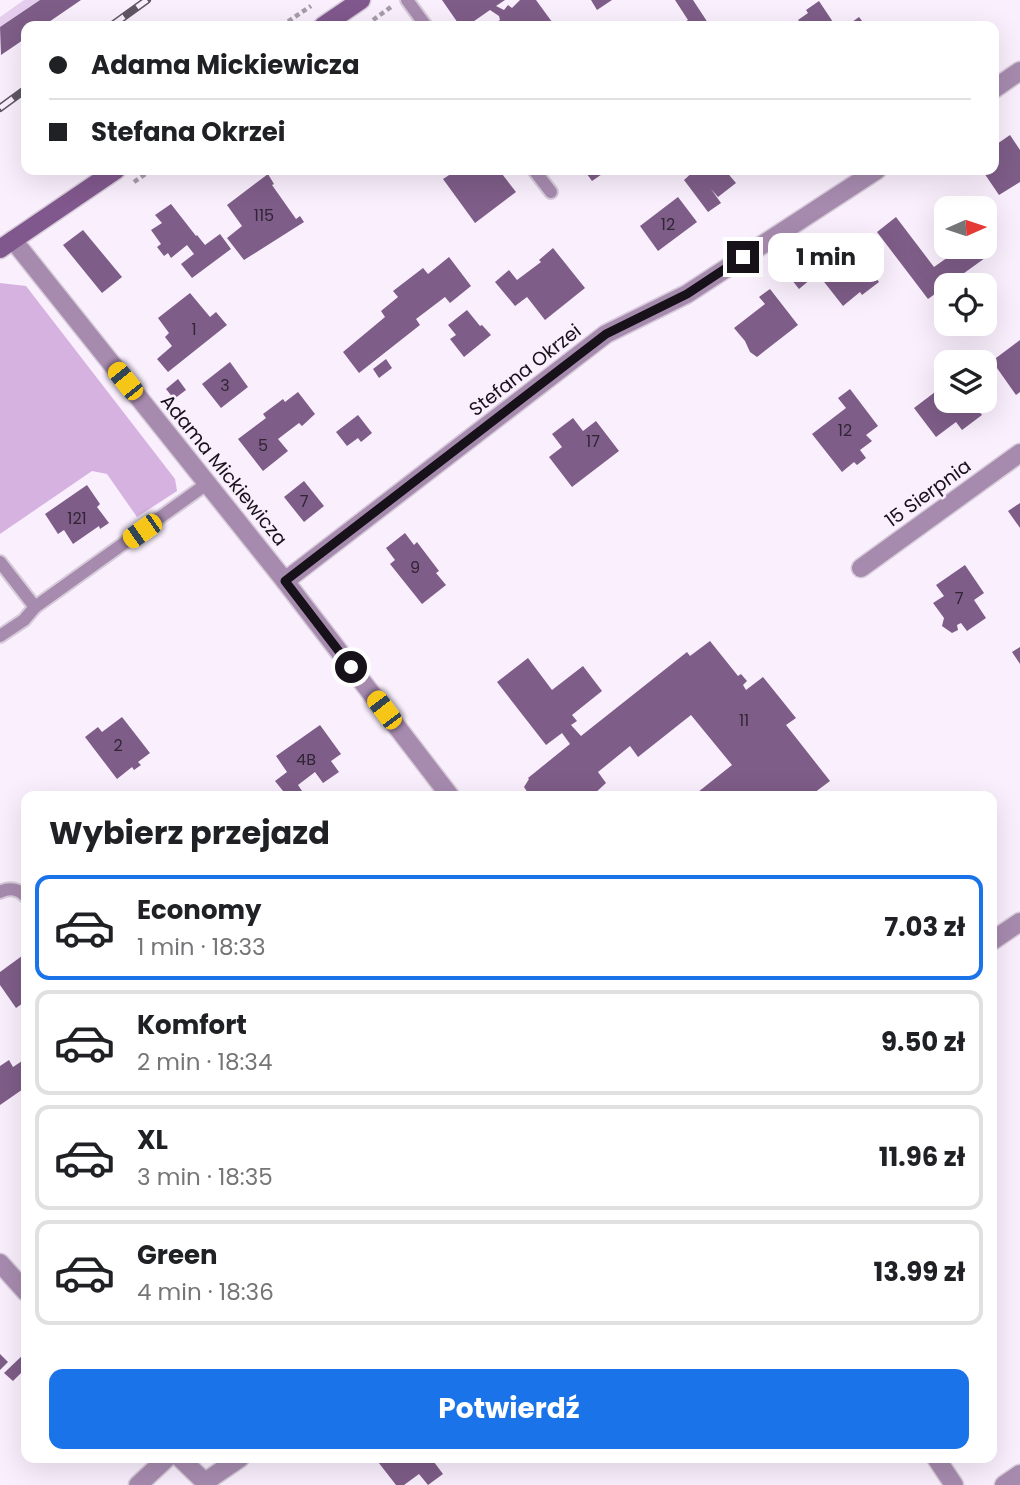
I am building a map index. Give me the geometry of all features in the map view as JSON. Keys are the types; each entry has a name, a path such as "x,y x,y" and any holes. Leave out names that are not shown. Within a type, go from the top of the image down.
{"main road":[{"path":"330,21 362,0"},
{"path":"7,245 109,175"}],"street":[{"path":"999,86 1020,71"},
{"name":"Stefana Okrzei","path":"285,581 606,334 687,294 869,175"},
{"name":"Adama Mickiewicza","path":"7,245 208,483 446,791"},
{"name":"15 Sierpnia","path":"861,568 1020,453"},
{"path":"997,938 1020,922"},
{"path":"0,1263 21,1286"},
{"path":"138,1485 162,1463"},
{"path":"185,1463 206,1483 233,1463"},
{"path":"939,1463 954,1485"},
{"path":"1004,1485 1020,1474"}],"lane":[{"path":"407,0 422,21"},
{"path":"538,175 551,192"},
{"path":"0,636 23,620 35,607 208,483"},
{"path":"0,562 35,607"},
{"path":"0,892 13,889 21,891"}],"path":[{"path":"370,21 401,0"},
{"path":"289,21 312,6"}],"shaded area":[{"path":"24,0 40,0 0,27 0,17"},
{"path":"0,283 26,286 175,479 177,491 137,517 107,474 92,471 0,534"}],"building":[{"path":"40,0 81,0 50,21 21,21 21,41 1,55 0,27"},
{"path":"442,0 505,0 496,6 504,10 508,5 512,8 520,0 536,0 551,21 498,21 499,16 490,10 474,21 457,21"},
{"path":"591,0 612,0 597,10"},
{"path":"675,0 693,0 707,21 688,20"},
{"path":"819,1 832,21 799,21 808,13 806,10"},
{"path":"1010,135 1020,150 1020,182 999,195 985,175 999,175 999,143"},
{"path":"269,175 274,184 272,185 296,219 300,216 304,222 244,260 227,238 242,226 227,205"},
{"path":"449,175 503,175 516,192 475,223 443,179"},
{"path":"588,175 601,175 592,181"},
{"path":"690,175 729,175 736,183 718,197 711,189 721,203 708,212 684,180"},
{"path":"678,197 697,222 658,251 640,226"},
{"path":"171,204 205,245 220,234 231,249 192,278 181,264 194,254 187,245 171,258 168,253 164,256 157,247 161,244 151,230 162,223 155,215"},
{"path":"896,217 934,267 945,259 984,259 964,273 934,273 934,295 928,299 877,232"},
{"path":"83,230 122,277 102,293 63,245"},
{"path":"849,238 871,265 868,268 879,282 862,295 860,292 843,306 810,264 822,255 824,258"},
{"path":"553,248 585,288 545,320 527,297 515,306 495,282 509,270 517,280 541,262 539,260"},
{"path":"794,256 811,279 799,289 781,266"},
{"path":"449,257 471,286 450,303 445,297 416,319 420,325 359,373 343,352 385,317 381,311 398,297 393,291 423,268 428,274"},
{"path":"770,289 798,325 757,357 750,352 734,328 765,304 759,297"},
{"path":"190,293 210,317 216,312 227,325 168,372 157,359 172,346 165,337 169,333 158,318"},
{"path":"467,310 491,335 464,357 450,339 456,335 448,325"},
{"path":"1020,340 1020,392 1016,395 997,368 997,357"},
{"path":"386,359 392,368 379,378 373,369"},
{"path":"230,362 248,387 221,408 202,384"},
{"path":"178,379 186,390 174,399 166,389"},
{"path":"850,389 878,426 866,435 872,441 860,450 866,458 857,465 854,462 842,472 812,434 846,408 838,398"},
{"path":"298,392 315,414 302,426 299,423 278,439 288,451 263,471 238,439 266,418 263,414"},
{"path":"934,393 934,413 982,415 962,430 956,422 936,437 914,408"},
{"path":"358,415 372,433 361,442 358,438 347,446 336,432"},
{"path":"573,418 583,431 596,421 619,451 572,487 549,457 562,447 552,434"},
{"path":"304,481 324,506 304,522 284,497"},
{"path":"87,485 100,504 97,507 109,523 100,529 99,526 73,544 64,530 58,534 45,514"},
{"path":"1020,503 1020,528 1008,511"},
{"path":"405,533 414,545 417,542 446,585 422,604 390,564 395,560 386,548"},
{"path":"965,565 984,593 974,600 986,618 967,631 961,623 957,625 958,630 952,633 942,626 944,618 933,603 944,596 936,585"},
{"path":"710,641 738,676 741,674 747,681 743,685 746,690 763,677 796,718 786,725 830,781 817,791 699,791 732,765 691,715 638,757 630,746 598,772 606,783 597,791 527,791 524,787 528,778 570,744 562,733 546,745 497,682 528,658 552,690 583,666 602,691 572,715 577,721 571,725 581,736 687,652 690,656"},
{"path":"1020,647 1020,664 1012,652"},
{"path":"122,717 150,753 138,762 141,765 134,770 132,767 117,779 85,737 98,727 102,732"},
{"path":"320,725 341,754 331,761 339,772 323,783 315,772 298,785 302,791 283,791 275,781 287,772 276,756"},
{"path":"21,957 21,1004 16,1008 0,985 0,972"},
{"path":"9,1060 13,1067 21,1062 21,1090 0,1105 0,1066"},
{"path":"0,1354 8,1362 0,1370"},
{"path":"21,1357 21,1373 13,1381 4,1373"},
{"path":"379,1463 435,1463 443,1474 428,1485 419,1474 404,1485 396,1485"}],"railway":[{"path":"118,21 147,0"},
{"path":"0,108 21,93"}],"route":[{"path":"351,667 285,581 606,334 687,294 743,257"}]}
